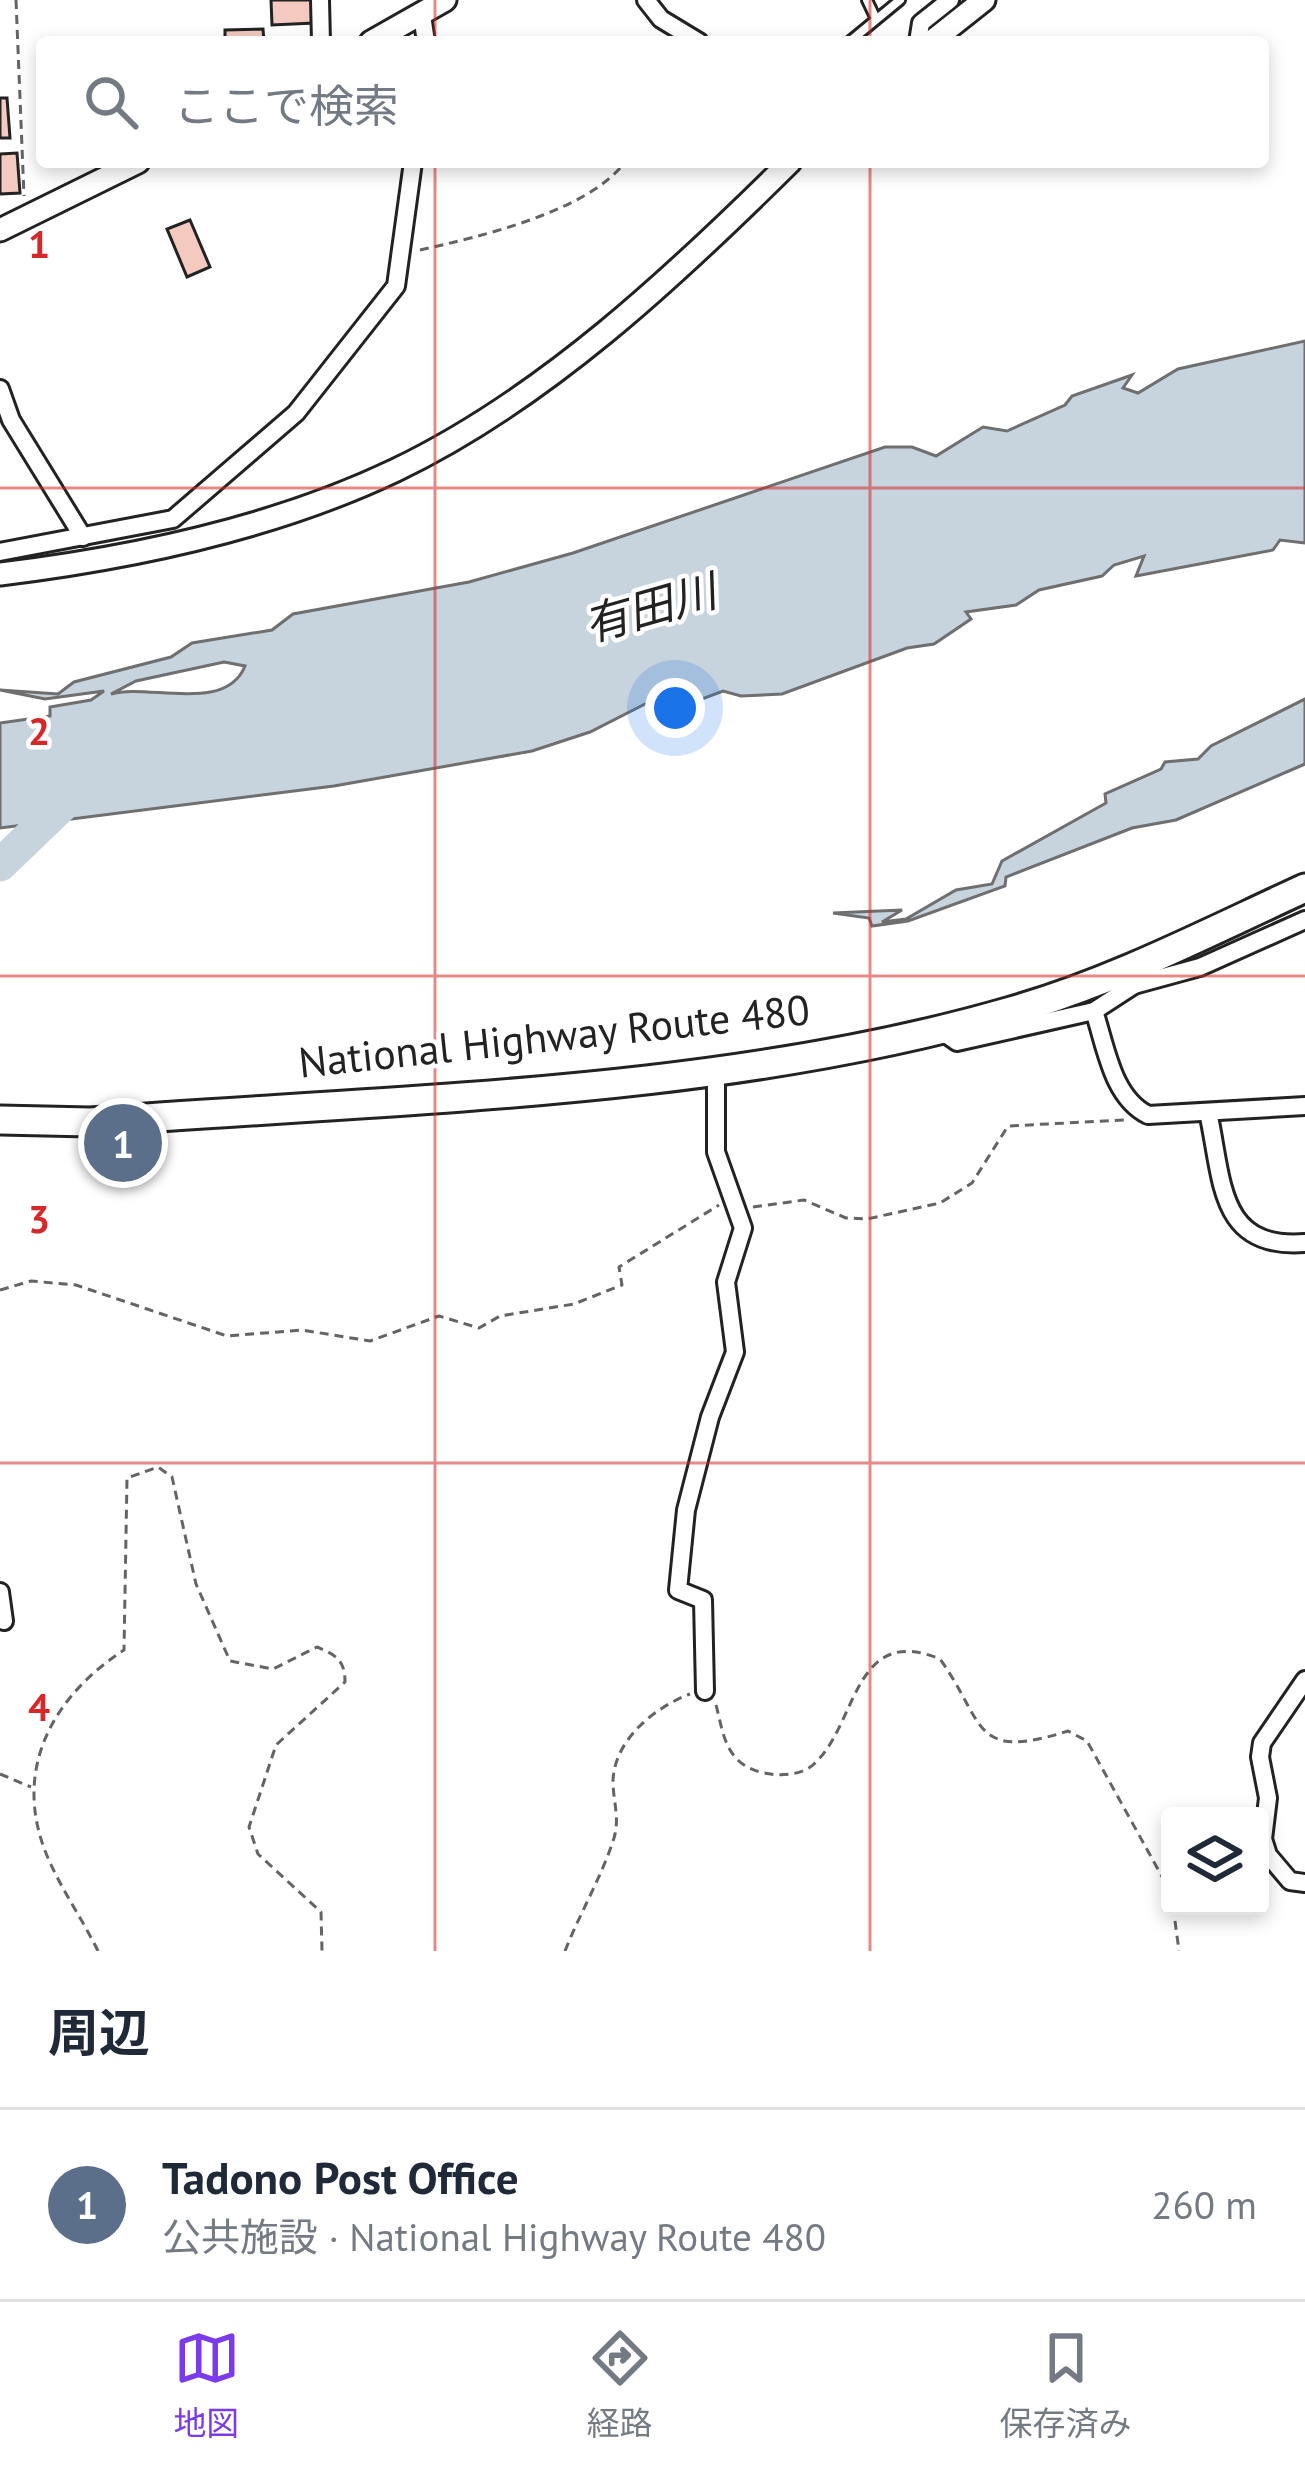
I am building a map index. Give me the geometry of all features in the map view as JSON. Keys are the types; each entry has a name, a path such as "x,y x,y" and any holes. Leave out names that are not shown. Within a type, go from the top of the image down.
{"highway":[{"name":"National Highway Route 480","path":"0,1120 91,1122 716,1070 940,1030 1135,976 1305,889"}],"street":[{"path":"320,0 321,36"},
{"path":"382,36 446,0"},
{"path":"646,0 661,20 689,36"},
{"path":"919,36 921,23 950,0"},
{"path":"939,36 984,0"},
{"path":"422,15 425,36"},
{"path":"0,230 126,168"},
{"path":"0,552 173,519 309,400 396,286 412,168"},
{"path":"0,574 224,531 334,497 398,469 528,390 727,224 784,168"},
{"path":"0,388 5,420 83,537"},
{"path":"940,1030 957,1042 1094,1011 1135,976 1200,967 1305,920"},
{"path":"1094,1011 1122,1094 1148,1115 1305,1106"},
{"path":"705,1691 703,1600 678,1590 686,1510 710,1417 735,1352 726,1282 741,1240 735,1203 716,1151 716,1070"},
{"path":"1208,1112 1230,1210 1240,1226 1265,1243 1305,1243"},
{"path":"0,1592 4,1622"},
{"path":"1305,1680 1262,1743 1259,1768 1268,1798 1263,1839 1268,1855 1290,1881 1305,1883"}],"lane":[{"path":"867,0 876,20"},
{"path":"856,36 899,0"}],"path":[{"path":"16,0 25,219"},
{"path":"404,254 513,226 586,190 617,168"},
{"path":"0,1290 31,1281 76,1285 227,1336 302,1330 370,1341 440,1316 479,1328 500,1316 574,1304 622,1285 619,1267 735,1203 804,1200 846,1218 867,1219 921,1208 972,1183 1008,1126 1148,1115"},
{"path":"98,1951 39,1836 33,1788 38,1751 51,1724 91,1672 124,1650 127,1478 158,1467 172,1477 196,1584 230,1661 273,1669 317,1647 336,1654 345,1666 345,1682 276,1744 249,1827 258,1854 321,1912 322,1951"},
{"path":"565,1951 614,1839 613,1777 638,1725 662,1705 705,1691 714,1700 736,1760 754,1770 795,1773 812,1768 869,1671 901,1649 940,1659 971,1718 987,1733 1026,1744 1068,1731 1087,1741 1161,1875"},
{"path":"0,1774 33,1788"},
{"path":"1174,1915 1179,1951"}],"water":[{"name":"有田川","path":"1305,341 1305,543 1280,540 1273,550 1136,576 1144,556 1114,565 1102,576 1039,590 1016,605 966,612 971,619 934,644 907,648 782,694 741,696 723,691 694,702 651,701 590,732 532,751 334,786 0,828 0,723 50,716 50,707 91,700 104,691 45,699 0,690 58,694 74,682 171,657 192,643 272,630 293,614 469,582 573,553 885,447 912,447 936,456 983,427 1007,431 1065,405 1072,396 1132,375 1123,388 1138,393 1178,369","holes":["224,662 245,666 235,681 204,693 111,694 136,681"]},
{"path":"1305,699 1305,764 1176,820 1132,828 1006,877 1005,886 908,921 872,926 869,918 833,913 902,910 882,922 906,919 956,890 992,884 1002,861 1106,803 1105,794 1161,769 1165,762 1198,759 1211,746"}],"building":[{"path":"271,0 313,0 314,23 272,25"},
{"path":"263,29 264,36 225,36 225,30"},
{"path":"0,98 7,98 10,138 0,138"},
{"path":"17,153 20,193 0,194 0,154"},
{"path":"190,220 210,267 187,277 167,229"}],"waterway":[{"path":"0,865 76,792"}],"place":[{"name":"Tadono Post Office","path":"123,1143"}]}
